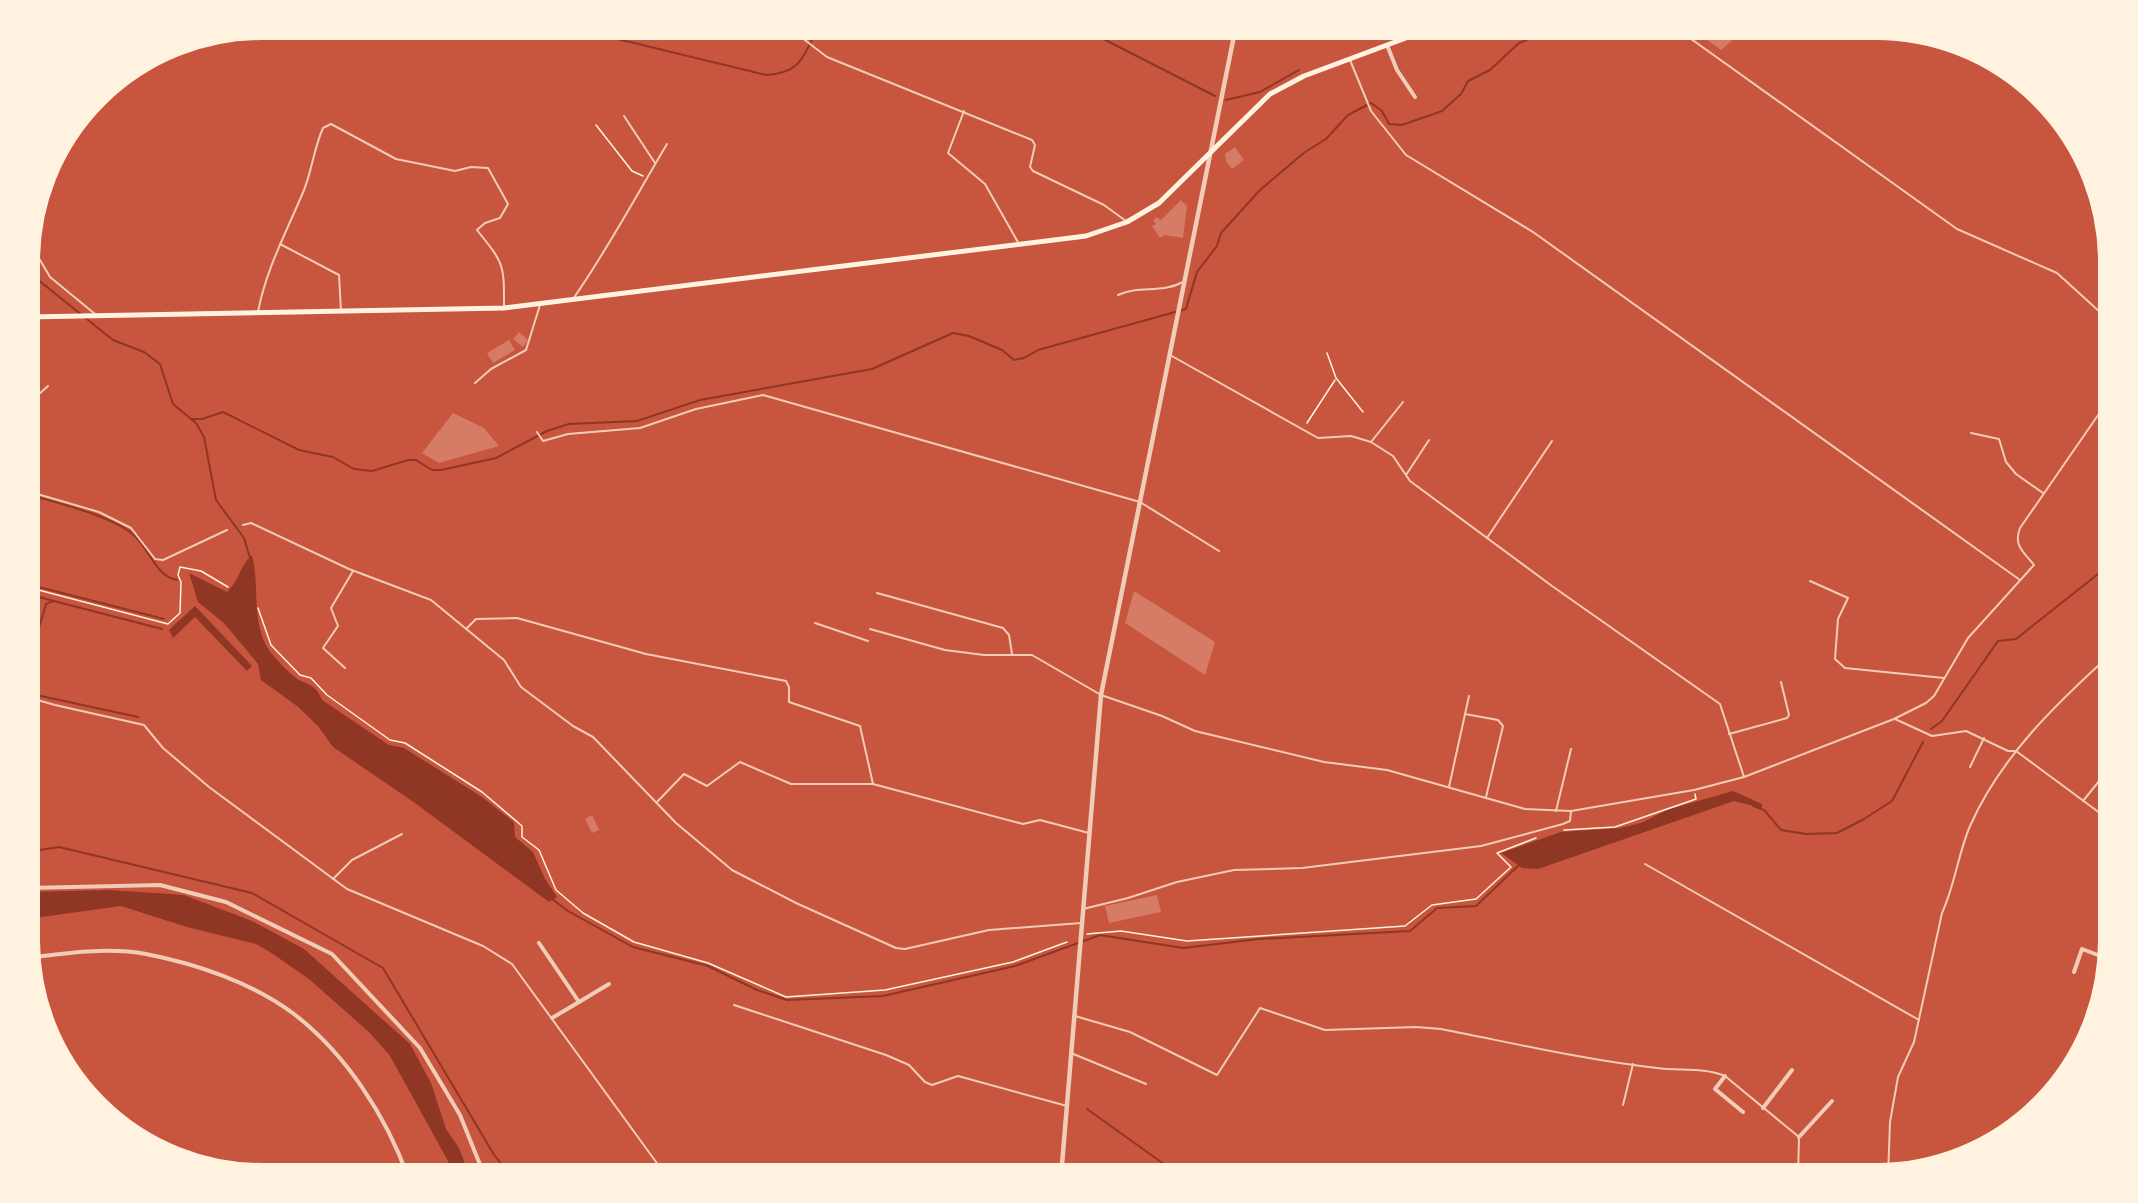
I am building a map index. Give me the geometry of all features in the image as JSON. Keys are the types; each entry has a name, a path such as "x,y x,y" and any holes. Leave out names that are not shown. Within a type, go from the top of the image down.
{"main road":[{"path":"36,317 504,308 572,302 899,257 1086,236 1127,222 1159,203 1270,94 1304,75 1411,36"}],"street":[{"path":"1062,1167 1101,695 1175,318 1234,36"},
{"path":"1387,45 1397,70 1415,97"},
{"path":"36,888 160,885 226,902 332,954 420,1048 460,1115 481,1167"},
{"path":"539,943 579,1002"},
{"path":"2074,972 2082,949 2102,957"},
{"path":"36,957 54,954 144,954 219,975 264,996 294,1014 354,1078 384,1120 403,1167"},
{"path":"552,1018 609,984"},
{"path":"1763,1108 1792,1070"},
{"path":"1725,1076 1715,1089 1743,1112"},
{"path":"1799,1137 1832,1101"}],"lane":[{"path":"800,36 826,57 1032,140 1035,144 1030,167 1033,171 1104,205 1127,222"},
{"path":"1686,36 1957,229 2057,273 2102,314"},
{"path":"1349,59 1371,111 1406,154 1533,232 2020,580"},
{"path":"964,111 948,153 985,184 1019,244"},
{"path":"624,117 655,163"},
{"path":"258,312 264,282 305,187 323,128 331,124 396,159 455,171 471,166 488,168 508,204 500,218 485,223 477,230 501,260 504,272 504,308"},
{"path":"572,302 602,257 667,144"},
{"path":"59,163 66,149"},
{"path":"37,240 38,255 50,277 98,316"},
{"path":"280,244 339,275 341,311"},
{"path":"1118,295 1133,288 1171,289 1183,282"},
{"path":"475,383 491,369 526,350 540,305"},
{"path":"1168,354 1318,438 1351,436 1371,441 1393,456 1406,475 1487,538 1720,704 1744,777"},
{"path":"36,397 48,386"},
{"path":"537,432 543,441 568,434 640,428 706,406 763,395 1140,502 1219,551"},
{"path":"1371,441 1403,402"},
{"path":"870,629 945,650 984,655 1032,656 1101,695 1162,716 1195,731 1324,762 1387,770 1525,809 1571,811 1694,790 1744,777 1894,719 1926,703 1934,696 1968,638 2034,565 2018,548 2016,538 2062,463 2102,410"},
{"path":"1971,433 1999,439 2006,462 2016,474 2044,494"},
{"path":"1406,475 1429,440"},
{"path":"1487,538 1552,441"},
{"path":"36,494 99,512 131,528 155,559 163,560 227,530"},
{"path":"243,525 250,523 278,534 353,571 431,600 504,660 521,687 573,726 593,737 676,823 732,870 796,903 896,948 904,949 988,930 1081,923"},
{"path":"345,668 323,648 338,626 331,608 353,571"},
{"path":"1810,581 1848,598 1838,619 1835,659 1845,668 1944,678"},
{"path":"877,593 1003,628 1009,635 1012,654"},
{"path":"467,628 476,619 517,618 646,654 786,681 789,687 789,702 860,726 873,784"},
{"path":"815,623 868,640"},
{"path":"1888,1167 1890,1122 1898,1077 1914,1042 1942,913 1951,895 1969,827 1985,796 2016,751 2049,710 2102,662"},
{"path":"1729,734 1787,718 1789,715 1781,682"},
{"path":"1449,787 1469,696"},
{"path":"36,700 144,725 163,748 209,787 347,889 483,946 512,964 660,1167"},
{"path":"1465,714 1498,720 1503,726 1486,797"},
{"path":"1894,719 1932,736 1966,731 2008,752 2016,751 2102,815"},
{"path":"1970,767 1984,738"},
{"path":"1556,811 1571,749"},
{"path":"657,802 684,774 707,786 740,762 791,784 802,786 873,784 1023,824 1040,820 1089,833"},
{"path":"2083,801 2102,777"},
{"path":"1083,909 1128,898 1177,882 1234,870 1302,868 1481,846 1563,824 1570,820 1571,811"},
{"path":"333,879 352,860 402,834"},
{"path":"1645,864 1919,1020"},
{"path":"734,1005 886,1055 909,1065 925,1082 932,1085 958,1076 1067,1106"},
{"path":"1074,1016 1130,1032 1217,1075 1260,1008 1325,1030 1416,1027 1441,1029 1633,1064 1715,1072 1725,1076 1799,1137 1798,1167"},
{"path":"1071,1053 1146,1084"},
{"path":"1623,1105 1633,1064"}],"path":[{"path":"596,125 632,171 646,177"},
{"path":"1327,353 1336,378 1363,412"},
{"path":"1303,429 1336,378"},
{"path":"36,590 168,624 180,613 181,582 178,575 180,567 201,571 228,587"},
{"path":"258,608 271,645 300,675 311,678 327,695 390,740 405,743 482,792 522,826 522,837 539,850 556,890 583,913 634,942 708,963 786,997 885,990 1013,962 1067,942"},
{"path":"1560,831 1615,827 1637,821 1696,799 1694,790"},
{"path":"1080,934 1121,931 1187,941 1406,926 1432,905 1476,899 1511,867 1497,853 1541,836"}],"shaded area":[{"path":"252,555 259,624 267,647 277,660 299,680 316,689 322,700 389,745 404,748 482,797 514,822 515,837 533,852 545,879 557,897 549,902 415,803 333,747 318,726 297,706 261,680 258,664 224,623 198,602 189,573 227,592"},
{"path":"195,606 252,666 247,671 195,617 173,638 169,630"},
{"path":"1733,791 1762,804 1762,808 1734,801 1538,869 1522,868 1501,853 1561,832 1620,828 1641,823 1667,810"},
{"path":"109,890 184,895 252,921 304,949 410,1044 431,1083 446,1129 459,1148 466,1167 450,1167 390,1056 370,1033 309,979 270,952 256,944 187,927 121,906 36,918 36,892"}],"building":[{"path":"1702,36 1737,36 1721,50"},
{"path":"1235,147 1244,160 1232,169 1226,161 1225,154"},
{"path":"1181,200 1187,206 1183,238 1164,235 1160,238 1152,226 1156,224 1153,221 1156,217 1161,220"},
{"path":"519,332 528,340 523,347 513,339"},
{"path":"509,340 515,350 493,363 487,353"},
{"path":"453,413 484,428 499,446 439,463 422,453"},
{"path":"1134,591 1215,642 1205,675 1125,623"},
{"path":"592,815 599,830 592,833 585,819"},
{"path":"1157,895 1161,912 1109,923 1105,906"}],"waterway":[{"path":"605,36 766,75 788,71 795,66 805,54 814,36"},
{"path":"1098,36 1215,96"},
{"path":"192,419 202,419 223,412 299,450 333,457 354,469 372,471 408,460 416,460 432,470 441,470 496,458 547,431 569,424 637,421 700,400 872,369 953,333 969,336 1002,350 1014,360 1024,358 1038,350 1186,309 1197,272 1217,246 1221,233 1260,190 1305,152 1326,139 1348,115 1371,103 1382,111 1389,124 1402,125 1442,111 1461,94 1468,81 1490,70 1519,43 1537,36"},
{"path":"1226,100 1260,92 1299,70"},
{"path":"36,278 113,340 144,352 160,364 173,404 196,423 204,437 216,500 244,538 250,558"},
{"path":"36,497 84,511 126,529 141,543 158,568 170,578 177,580"},
{"path":"1931,729 1942,721 1998,641 2016,639 2102,571"},
{"path":"36,586 164,619"},
{"path":"36,596 162,629"},
{"path":"36,638 46,604 53,601"},
{"path":"36,695 138,717"},
{"path":"1753,806 1764,810 1781,830 1806,834 1837,833 1892,801 1923,742"},
{"path":"36,851 59,847 252,893 383,968 504,1167"},
{"path":"552,899 568,911 633,947 708,966 757,990 787,1000 883,996 1015,966 1100,935 1183,948 1259,939 1410,931 1437,908 1476,906 1519,865"},
{"path":"1087,1109 1168,1167"}]}
